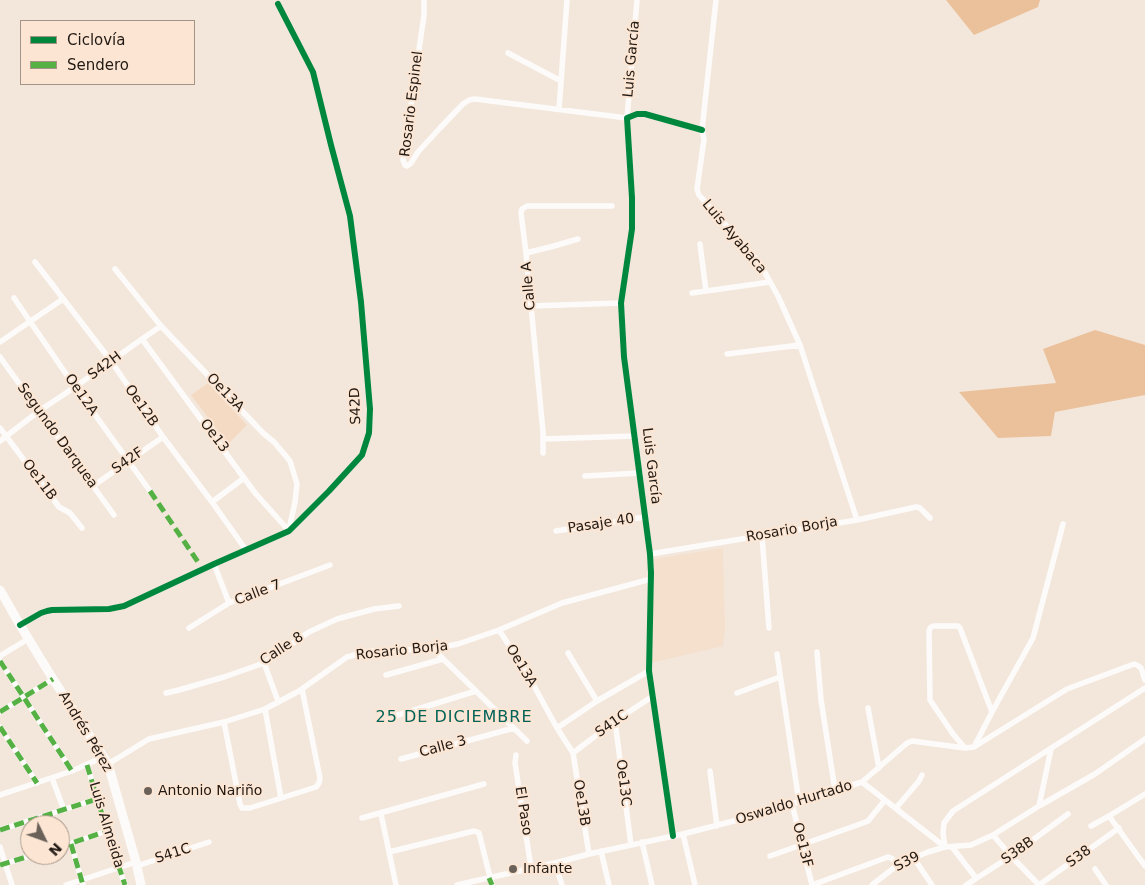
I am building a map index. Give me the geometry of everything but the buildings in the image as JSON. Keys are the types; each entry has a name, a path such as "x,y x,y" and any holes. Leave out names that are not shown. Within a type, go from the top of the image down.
{"street":[{"name":"Rosario Espinel","path":"424,0 424,15 403,160 405,165 407,166 411,163 418,152 468,100 475,99 627,118"},
{"path":"559,109 567,0"},
{"name":"Luis García","path":"637,0 627,118 632,229 621,303 624,357 650,554 649,671 673,836"},
{"name":"Luis Ayabaca","path":"716,0 702,130 704,139 697,189 700,195 759,262 770,282 800,345 857,520"},
{"name":"S42D","path":"20,625 41,613 52,610 109,609 124,606 289,531 362,455 369,433 370,409 361,302 350,216 313,72 278,4"},
{"path":"508,53 561,81"},
{"name":"Luis García","path":"627,118 637,114 644,114 702,130"},
{"name":"Calle A","path":"544,453 522,209 526,207 612,206"},
{"path":"526,253 578,239"},
{"path":"700,244 706,291"},
{"name":"Oe12B","path":"35,262 111,361 163,437 246,550"},
{"name":"Oe13A","path":"115,269 161,326 274,442 290,461 297,484 296,502 289,531"},
{"path":"692,293 770,282"},
{"name":"Oe12A","path":"14,298 74,387 150,491"},
{"path":"0,342 63,299"},
{"path":"531,306 621,303"},
{"name":"S42H","path":"0,441 39,411 161,326"},
{"name":"Oe13","path":"142,339 256,494 289,531"},
{"path":"727,354 800,345"},
{"name":"Segundo Darquea","path":"0,357 114,515"},
{"name":"Oe11B","path":"0,428 59,507 70,513 82,528"},
{"path":"543,439 635,436"},
{"name":"S42F","path":"92,486 163,437"},
{"path":"585,476 640,473"},
{"path":"212,502 244,478"},
{"name":"Rosario Borja","path":"650,554 857,520 916,507 920,508 930,518"},
{"name":"Pasaje 40","path":"556,531 645,517"},
{"path":"974,747 1033,638 1063,524"},
{"path":"762,536 769,628"},
{"path":"214,564 229,603"},
{"name":"Calle 7","path":"189,628 229,603 330,565"},
{"name":"Rosario Borja","path":"0,794 105,760 149,739 224,722 265,709 302,689 347,657 371,651 433,649 458,644 499,630 562,603 651,579"},
{"name":"Andrés Pérez","path":"0,590 28,639 105,760 141,885"},
{"name":"Calle 8","path":"166,693 224,677 264,663 318,626 374,609 399,606"},
{"path":"965,748 930,700 929,632 932,626 958,626 960,628 992,712"},
{"name":"Oe13A","path":"499,630 528,675 572,753"},
{"path":"0,656 28,639"},
{"path":"433,649 527,741"},
{"path":"817,652 835,790"},
{"path":"568,653 597,700"},
{"name":"Oe13F","path":"777,654 802,844 812,885"},
{"path":"386,675 443,659"},
{"name":"Luis Almeida","path":"0,661 72,772"},
{"path":"264,663 278,701"},
{"path":"862,782 907,743 912,741 965,748 974,747 1068,688 1134,664 1141,668 1145,680"},
{"path":"557,728 597,700 649,671"},
{"path":"737,693 780,677"},
{"path":"0,712 53,679"},
{"path":"1145,688 953,811 944,822 943,833 949,847 971,845 993,835 1039,806 1096,774 1145,739"},
{"path":"224,722 242,808 250,808 316,787 320,783 320,778 302,689"},
{"path":"395,716 476,691"},
{"name":"S41C","path":"572,753 614,721 653,696"},
{"path":"868,708 878,768"},
{"path":"265,709 281,798"},
{"name":"Oe13C","path":"614,721 631,845"},
{"path":"0,727 37,783"},
{"name":"Calle 3","path":"401,759 514,728"},
{"path":"1039,806 1051,749"},
{"name":"Oe13B","path":"572,753 589,854"},
{"name":"El Paso","path":"516,754 531,868"},
{"name":"Luis Almeida","path":"87,765 125,885"},
{"path":"710,771 716,826"},
{"path":"896,808 922,775"},
{"path":"52,778 64,810"},
{"name":"Oswaldo Hurtado","path":"456,885 716,826 862,782 949,847 976,878"},
{"path":"362,818 484,784"},
{"path":"1091,826 1145,794"},
{"path":"0,830 97,799"},
{"path":"770,856 868,821 885,800"},
{"path":"381,814 396,885"},
{"name":"S38B","path":"966,885 1011,856 1068,814"},
{"path":"1109,816 1145,866"},
{"name":"S38","path":"1039,885 1119,828"},
{"path":"82,882 71,844 107,831"},
{"path":"390,852 474,831 479,833 492,885"},
{"path":"683,834 695,885"},
{"path":"993,835 1039,885"},
{"name":"S41C","path":"66,885 82,882 119,867 136,864 209,842"},
{"path":"642,842 652,885"},
{"path":"0,847 2,865 12,885"},
{"name":"S39","path":"872,885 881,882 899,864 913,857 949,847"},
{"path":"601,851 609,885"},
{"path":"812,885 888,857 899,864"},
{"path":"913,857 932,885"},
{"path":"2,865 20,859"},
{"path":"555,863 562,885"},
{"path":"1095,869 1106,885"}],"shaded area":[{"path":"946,0 1040,0 1038,7 974,35"},
{"path":"1095,330 1145,345 1145,395 1055,412 1051,436 998,438 959,392 1056,383 1043,349"},
{"path":"208,383 247,425 228,444 191,395"},
{"path":"723,548 725,630 723,646 651,663 654,559"}],"marked path":[{"path":"150,491 198,562"},
{"path":"0,661 72,771"},
{"path":"0,712 53,679"},
{"path":"0,727 37,783"},
{"path":"87,765 125,885"},
{"path":"0,830 97,799"},
{"path":"70,844 107,831"},
{"path":"71,844 83,885"},
{"path":"0,865 20,859"},
{"path":"489,878 492,885"}],"cycle path":[{"path":"20,625 41,613 52,610 109,609 124,606 289,531 362,455 369,433 370,409 361,302 350,216 313,72 278,4"},
{"path":"673,836 649,671 650,554 624,357 621,303 632,229 627,118 637,114 645,114 702,130"}],"place":[{"name":"Antonio Nariño","path":"148,791"},
{"name":"Infante","path":"513,869"}],"district":[{"name":"25 DE DICIEMBRE","path":"454,718"}]}
